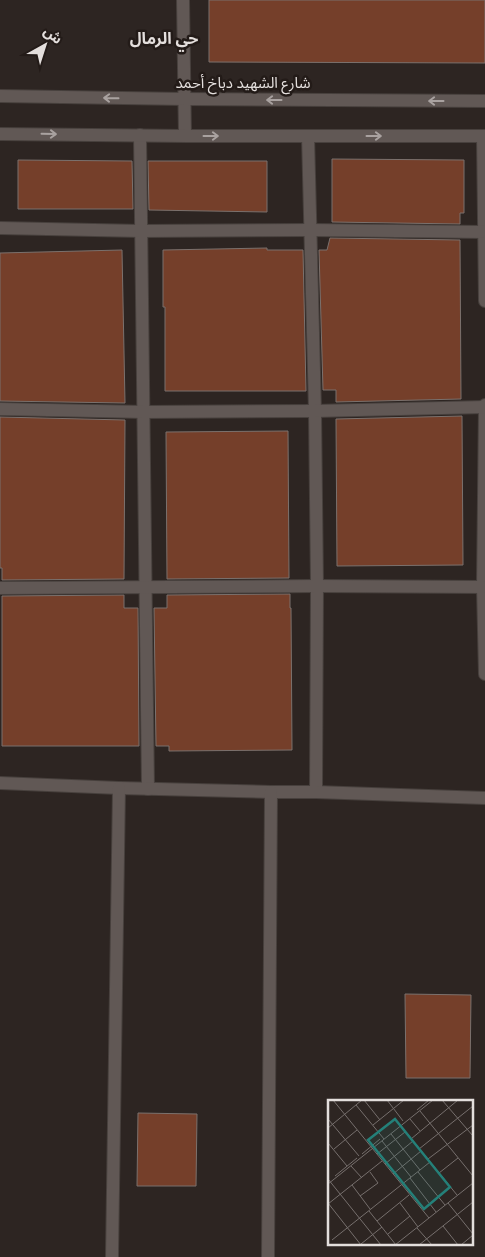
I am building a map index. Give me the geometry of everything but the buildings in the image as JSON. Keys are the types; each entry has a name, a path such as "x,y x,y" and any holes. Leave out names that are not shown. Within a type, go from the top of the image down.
{"street":[{"path":"183,0 185,136"},
{"name":"شارع الشهيد دباخ أحمد","path":"0,96 485,101"},
{"path":"0,134 484,136 485,301"},
{"path":"140,135 148,789"},
{"path":"308,136 315,411 317,586 316,792"},
{"path":"0,228 141,231 484,232"},
{"path":"0,409 144,412 315,411 485,406 483,587 485,674"},
{"path":"0,588 483,587"},
{"path":"0,783 485,798"},
{"path":"112,1257 119,788"},
{"path":"268,1257 271,792"}],"district":[{"name":"حي الرمال","path":"164,38"}]}
